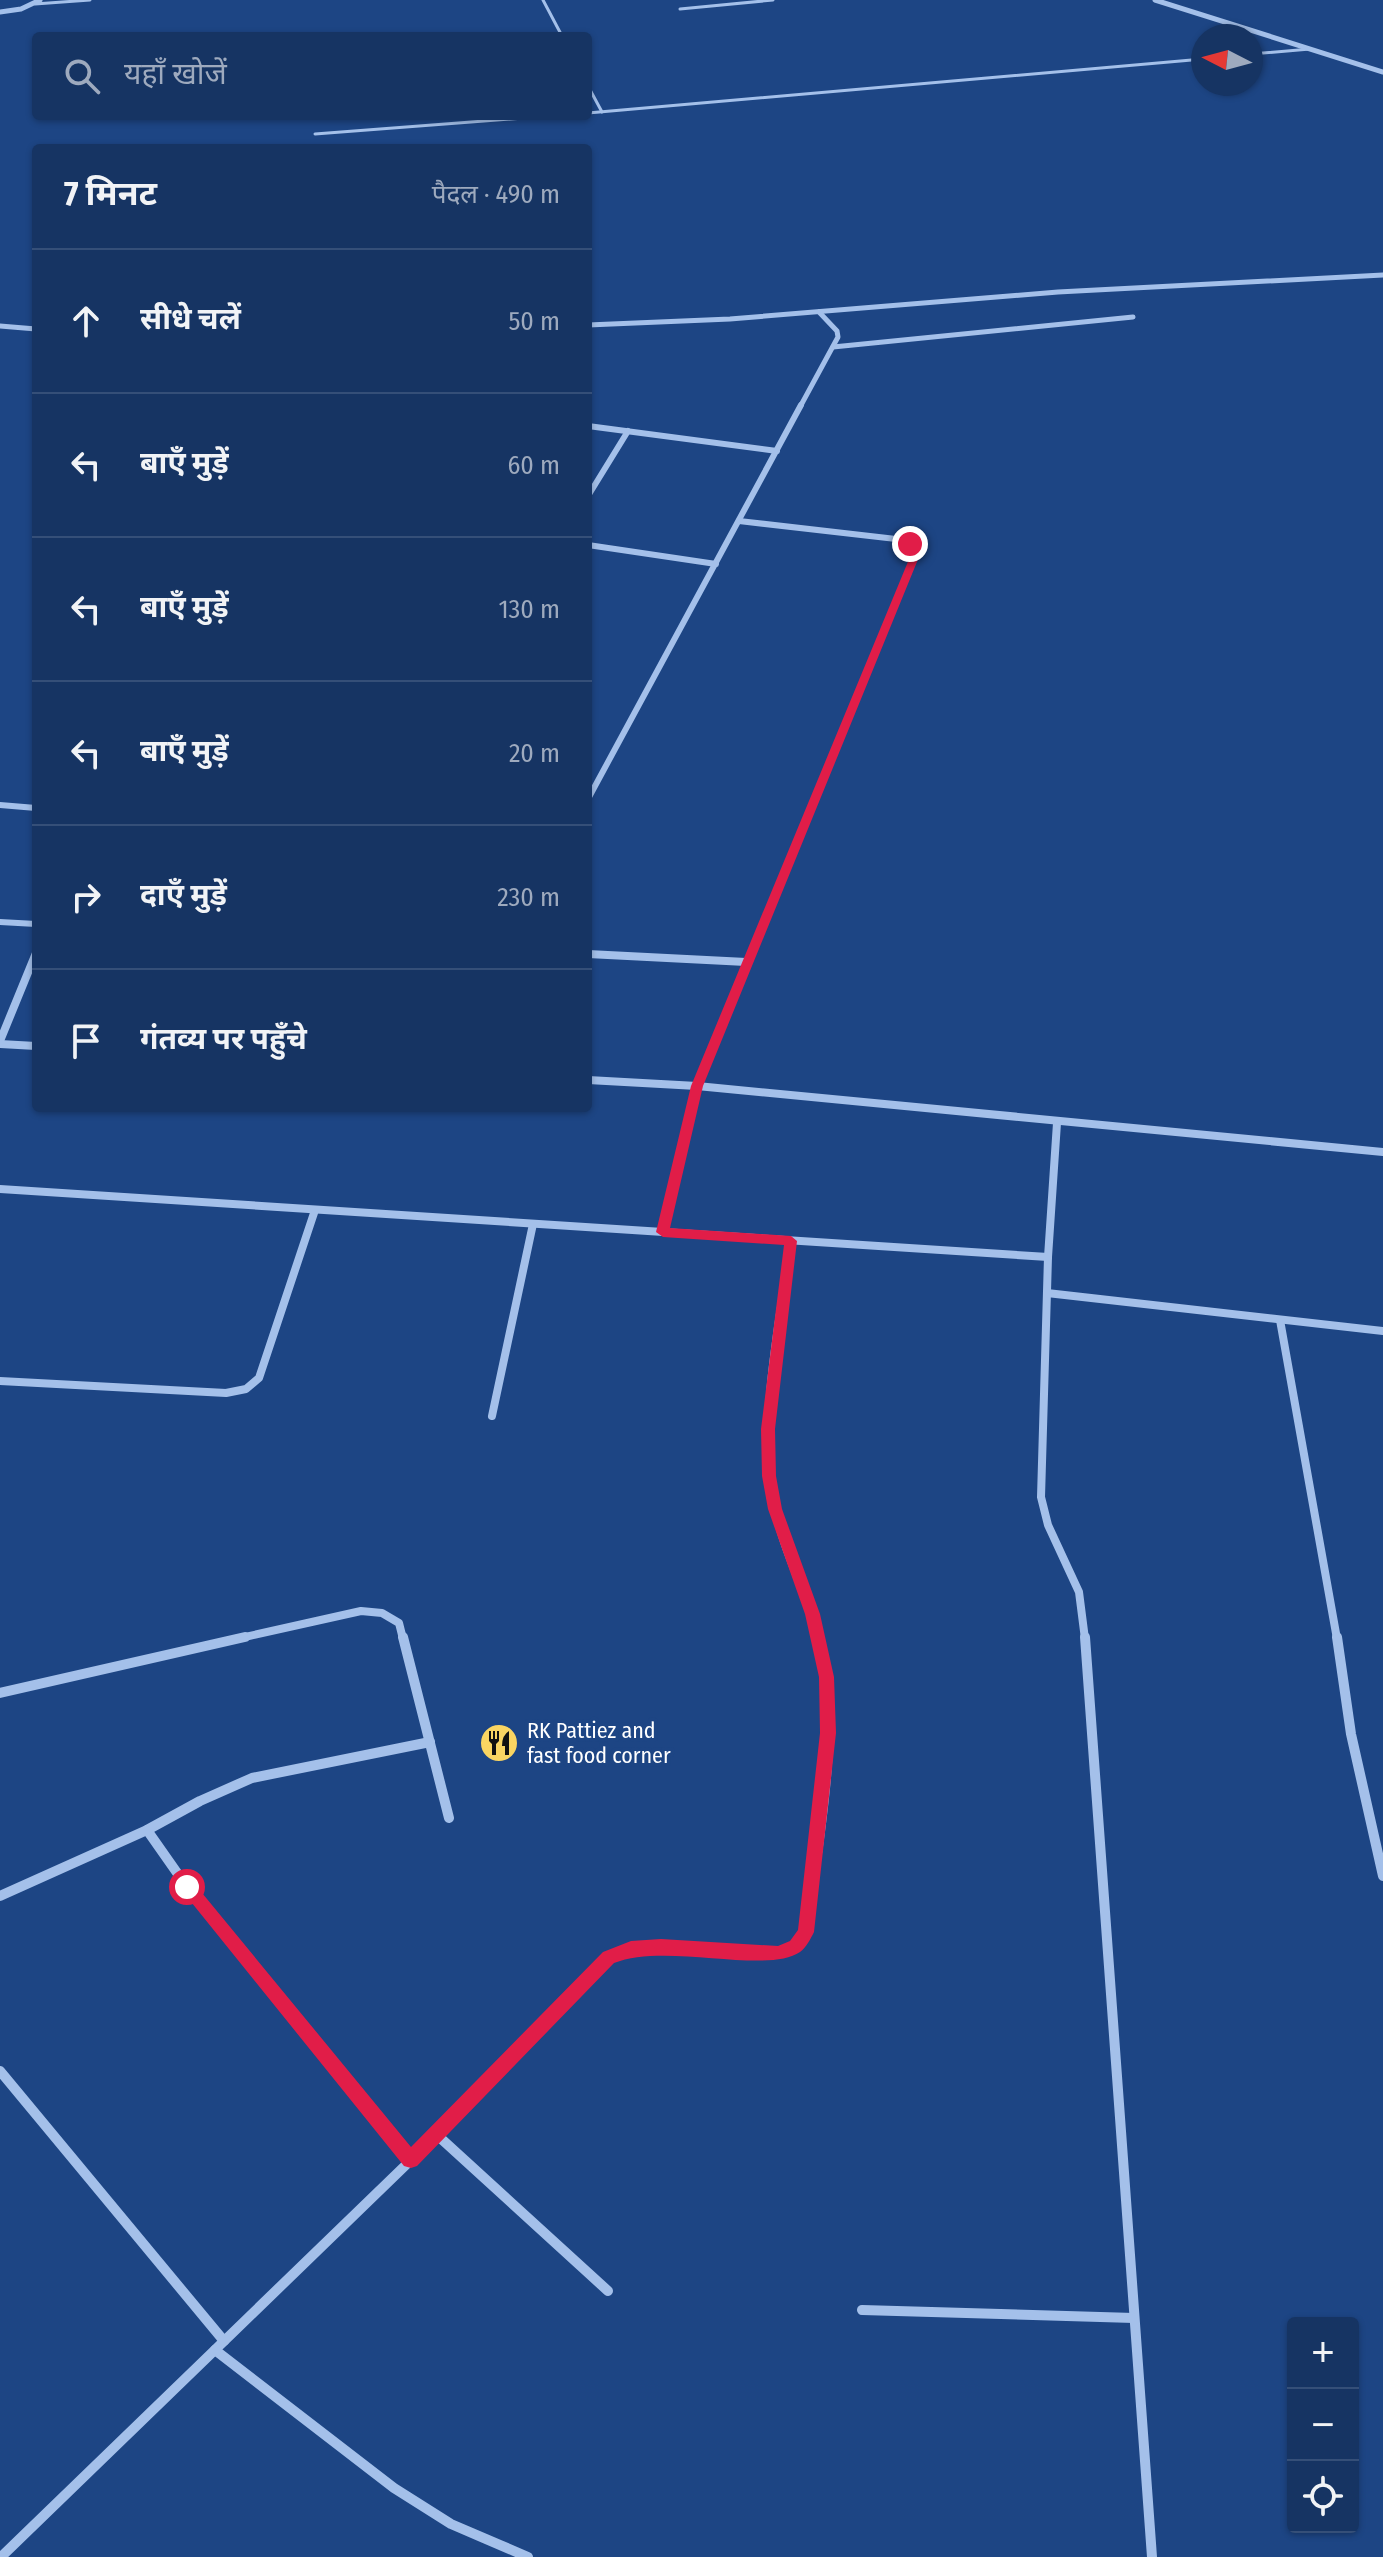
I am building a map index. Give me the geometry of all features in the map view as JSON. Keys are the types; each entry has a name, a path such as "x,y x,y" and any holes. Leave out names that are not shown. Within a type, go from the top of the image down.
{"street":[{"path":"1155,0 1383,72"},
{"path":"0,12 38,2"},
{"path":"592,325 730,319 1058,292 1383,275"},
{"path":"592,792 838,337 837,331 819,312"},
{"path":"833,347 1133,317"},
{"path":"0,326 32,329"},
{"path":"592,426 777,451"},
{"path":"592,490 628,431"},
{"path":"663,1232 697,1086 917,552 910,544 896,539 739,521"},
{"path":"592,546 716,564"},
{"path":"0,805 32,808"},
{"path":"0,922 32,924"},
{"path":"592,954 746,962"},
{"path":"32,963 0,1042 32,1046"},
{"path":"592,1080 697,1086 1383,1152"},
{"path":"1057,1123 1048,1257 1041,1497 1043,1518 1078,1587 1083,1607 1152,2557"},
{"path":"0,1189 1048,1257"},
{"path":"0,1381 226,1393 246,1389 259,1378 315,1210"},
{"path":"492,1416 533,1224"},
{"path":"1,2557 411,2160 608,1957 631,1948 661,1947 779,1953 796,1946 806,1932 828,1733 827,1691 813,1614 775,1509 769,1476 768,1429 791,1241"},
{"path":"1047,1293 1383,1331"},
{"path":"1280,1320 1360,1778 1383,1876"},
{"path":"0,1693 361,1611 382,1613 399,1623 449,1818"},
{"path":"0,1896 147,1830 200,1801 252,1778 430,1742"},
{"path":"147,1830 187,1887 411,2160"},
{"path":"0,2071 219,2345 394,2488 451,2524 528,2557"},
{"path":"436,2134 608,2291"},
{"path":"862,2310 1134,2318"}],"lane":[{"path":"38,2 90,0"},
{"path":"543,0 560,32"},
{"path":"680,9 773,0"},
{"path":"1263,53 1310,49"},
{"path":"592,113 1191,60"},
{"path":"592,93 602,112"},
{"path":"315,134 497,120"}],"place":[{"name":"RK Pattiez and fast food corner","path":"499,1743"}],"route":[{"path":"187,1887 411,2160 608,1957 631,1948 661,1947 779,1953 796,1946 806,1932 828,1733 826,1677 813,1614 785,1542 769,1476 768,1429 791,1241 663,1232 697,1086 917,552 910,544"}]}
